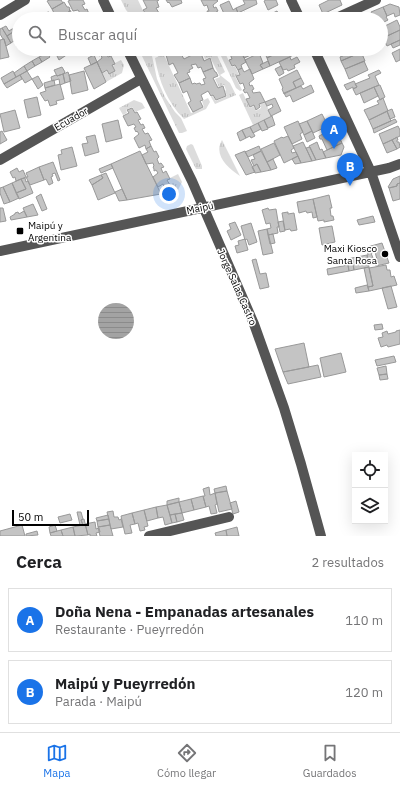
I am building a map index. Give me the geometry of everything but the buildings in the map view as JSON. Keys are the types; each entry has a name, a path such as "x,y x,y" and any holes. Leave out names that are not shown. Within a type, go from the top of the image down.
{"street":[{"path":"0,15 25,0"},
{"path":"103,0 109,12"},
{"path":"291,0 297,12"},
{"path":"349,12 376,0"},
{"name":"Jorge Salas Castro","path":"130,56 192,181 254,324 282,401 321,536"},
{"path":"317,56 371,172 400,257"},
{"name":"Ecuador","path":"0,160 141,79"},
{"name":"Maipú","path":"0,251 371,172 400,164"},
{"path":"149,536 172,533 229,517"}],"green space":[{"path":"121,0 138,0 144,12 128,12"},
{"path":"142,56 152,56 157,79 165,97 181,118 187,131 179,133"},
{"path":"164,56 191,113 204,107 202,101 208,98 210,102 206,109 184,119 168,98 161,83 155,58"},
{"path":"204,56 217,56 225,72 220,75 230,83 236,95 215,104 211,97 213,96 216,101 227,96 226,90 224,85 219,87 215,79 220,77 210,57 205,59"},
{"path":"221,56 226,56 232,67 235,66 239,75 235,76 242,90 240,91 236,88"},
{"path":"121,60 124,65 122,73 106,82 102,73 107,71 108,74 115,71 113,66"},
{"path":"243,93 250,108 254,106 256,111 261,108 260,104 265,102 272,116 253,125 239,95"},
{"path":"134,100 142,103 145,108 135,112 132,107 126,110 127,113 123,115 119,108"},
{"path":"222,140 240,176 223,161 219,151"},
{"path":"191,144 193,145 202,169 196,169 186,149 187,146"},
{"path":"178,174 182,182 178,190 161,194 158,187 162,185 164,189 170,186 168,180"}],"shaded area":[{"path":"116,303 129,308 134,321 129,334 116,339 103,334 98,321 103,308"}],"place":[{"name":"Doña Nena - Empanadas artesanales","path":"334,149"},
{"name":"Maipú y Pueyrredón","path":"350,186"},
{"name":"Maipú y Argentina","path":"20,231"},
{"name":"Maxi Kiosco Santa Rosa","path":"385,254"}]}
